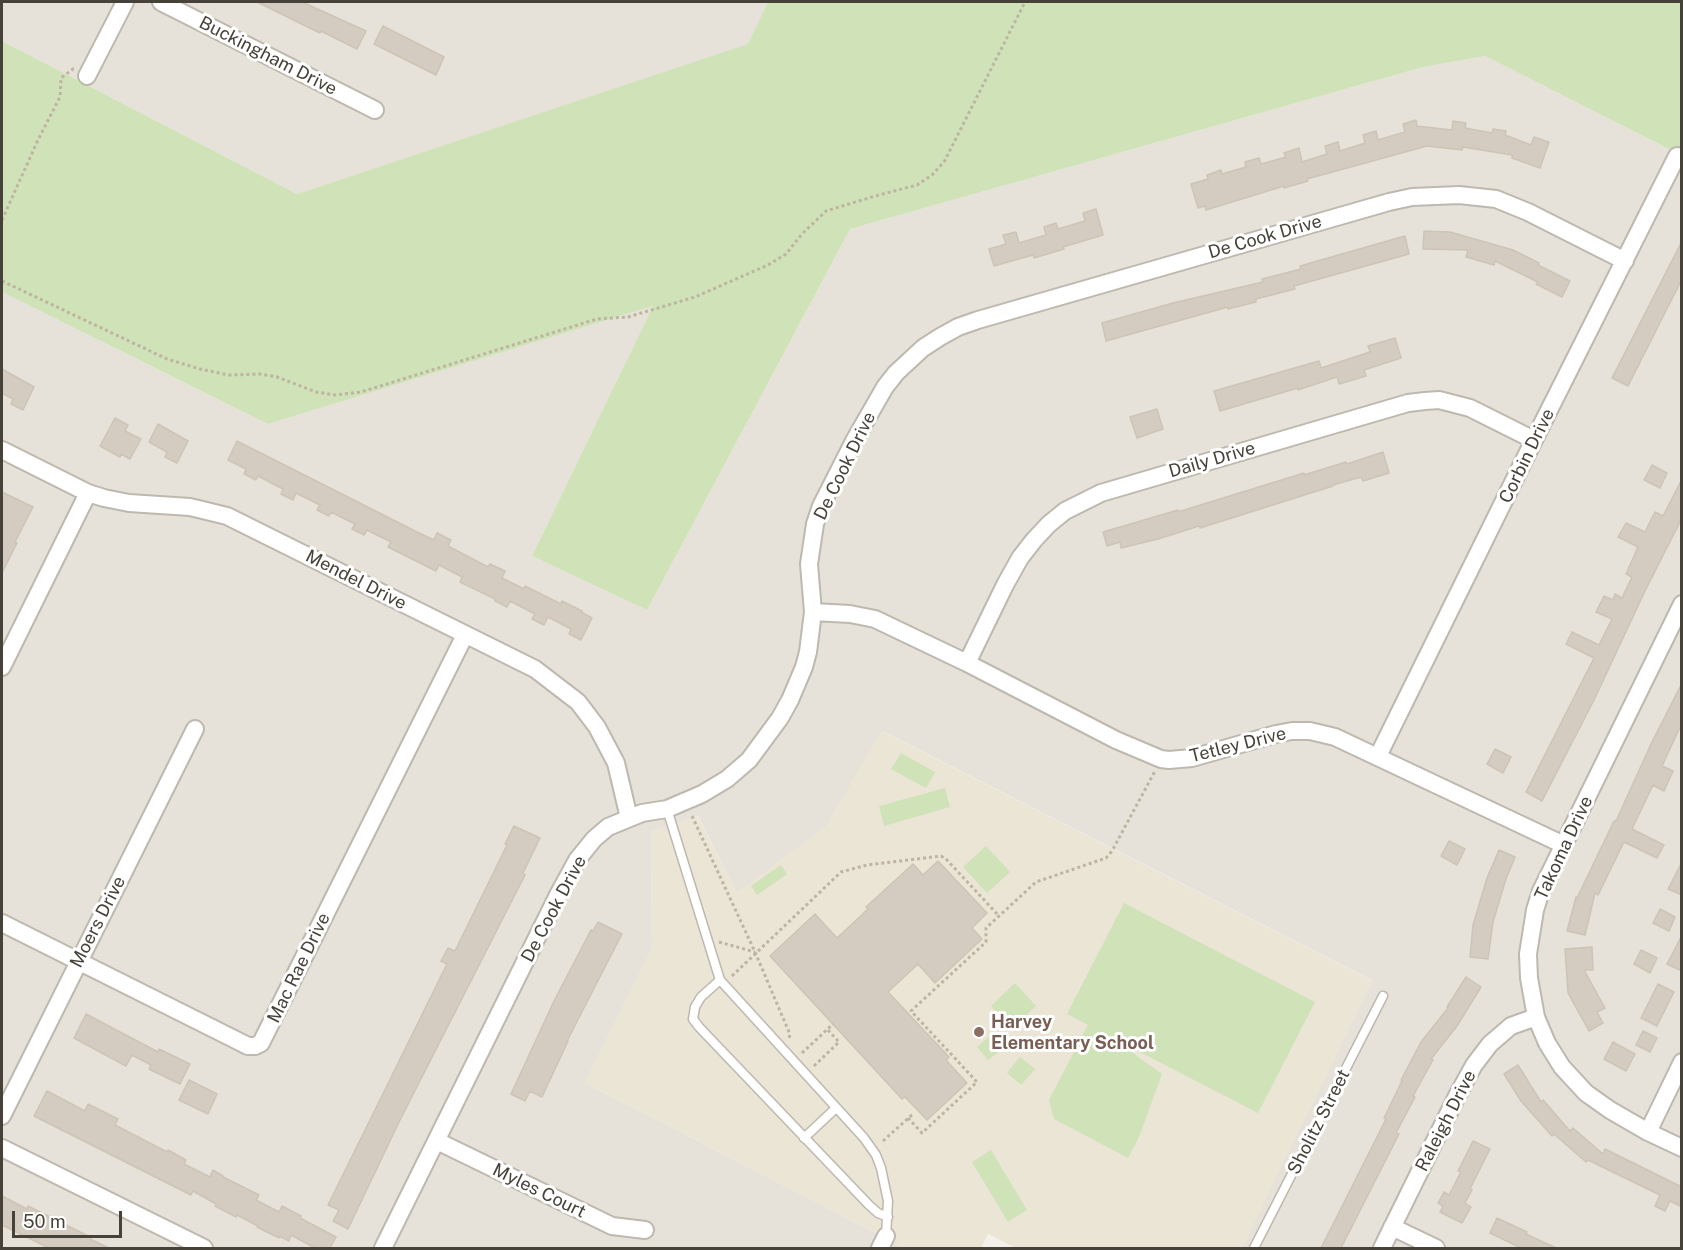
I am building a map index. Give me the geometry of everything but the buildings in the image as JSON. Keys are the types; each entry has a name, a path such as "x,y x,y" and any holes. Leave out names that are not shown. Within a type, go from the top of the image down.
{"street":[{"path":"87,76 125,2"},
{"name":"Buckingham Drive","path":"161,2 375,110"},
{"name":"Corbin Drive","path":"1378,756 1677,156"},
{"name":"De Cook Drive","path":"383,1248 577,860 594,839 608,827 642,813 667,809 702,794 727,779 749,760 785,709 804,667 809,645 813,612 809,564 815,524 830,488 885,387 896,373 923,348 958,327 1412,197 1459,195 1496,199 1528,212 1625,261"},
{"name":"Daily Drive","path":"967,663 1005,585 1020,558 1034,540 1065,511 1101,492 1425,400 1439,400 1470,408 1534,440"},
{"name":"Mendel Drive","path":"2,450 88,493 117,502 190,507 227,516 535,669 578,702 597,727 616,763 628,818"},
{"path":"2,667 88,493"},
{"name":"Takoma Drive","path":"1682,604 1541,891 1530,935 1528,954 1529,978 1536,1017 1554,1055 1571,1078 1586,1093 1610,1110 1647,1132 1682,1148"},
{"name":"Tetley Drive","path":"813,612 850,614 875,619 967,663 1116,740 1161,759 1191,758 1276,734 1310,731 1335,737 1378,756 1564,845"},
{"name":"Mac Rae Drive","path":"2,923 242,1043 255,1046 261,1043 465,635"},
{"name":"Moers Drive","path":"2,1116 195,729"},
{"name":"Raleigh Drive","path":"1382,1248 1474,1065 1490,1044 1511,1026 1536,1017"},
{"path":"1647,1132 1682,1062"},
{"name":"Myles Court","path":"437,1141 612,1226 645,1230"},
{"path":"2,1148 204,1248"},
{"path":"1392,1227 1436,1248"}],"lane":[{"path":"667,809 720,980 864,1138 876,1155 888,1201 888,1216 883,1242"},
{"path":"720,980 701,997 695,1007 693,1019 868,1205 878,1213 888,1216"},
{"name":"Sholitz Street","path":"1254,1248 1383,996"},
{"path":"804,1138 836,1108"}],"path":[{"path":"2,281 167,359 229,375 260,374 277,377 316,392 336,395 361,392 597,320 628,317 695,297 786,255 802,234 826,212 916,185 932,175 944,162 1025,2"},
{"path":"2,220 60,97 61,78 73,69 87,76"},
{"path":"908,1118 922,1132 977,1082 911,1011 986,942 986,928 1036,882 1106,858 1161,759"},
{"path":"692,816 755,952 789,1032 789,1038"},
{"path":"732,976 842,872 867,865 941,856 999,916"},
{"path":"720,942 755,952"},
{"path":"802,1053 833,1024"},
{"path":"814,1066 839,1042 827,1029"},
{"path":"883,1141 913,1114"}],"shaded area":[{"path":"2,2 768,2 749,44 297,194 2,41"},
{"path":"1485,56 1681,155 1681,1248 1241,1248 1372,980 882,731 826,827 737,893 698,816 651,832 652,949 585,1083 905,1248 2,1248 2,292 268,424 653,306 532,556 647,610 850,229 1423,67"},
{"name":"Harvey Elementary School","path":"881,731 1373,981 1241,1248 1016,1248 988,1234 981,1248 905,1248 585,1083 652,949 651,832 697,816 737,892 826,827"}],"green space":[{"path":"768,2 1681,2 1681,155 1485,56 1423,67 850,229 647,610 532,556 653,306 268,424 2,292 2,41 297,194 748,44"},
{"path":"901,753 935,772 926,788 891,769"},
{"path":"945,788 950,807 884,826 879,806"},
{"path":"986,846 1010,872 987,893 963,867"},
{"path":"781,865 787,874 757,895 751,886"},
{"path":"1124,903 1315,1002 1258,1113 1109,1036 1162,1074 1139,1137 1128,1158 1054,1119 1049,1100 1088,1025 1067,1014"},
{"path":"1015,983 1036,1006 1012,1029 991,1006"},
{"path":"994,1033 1005,1047 988,1060 977,1047"},
{"path":"1020,1057 1035,1069 1021,1085 1007,1073"},
{"path":"991,1150 1027,1210 1008,1222 972,1162"}],"place":[{"name":"Harvey Elementary School","path":"979,1032"}]}
